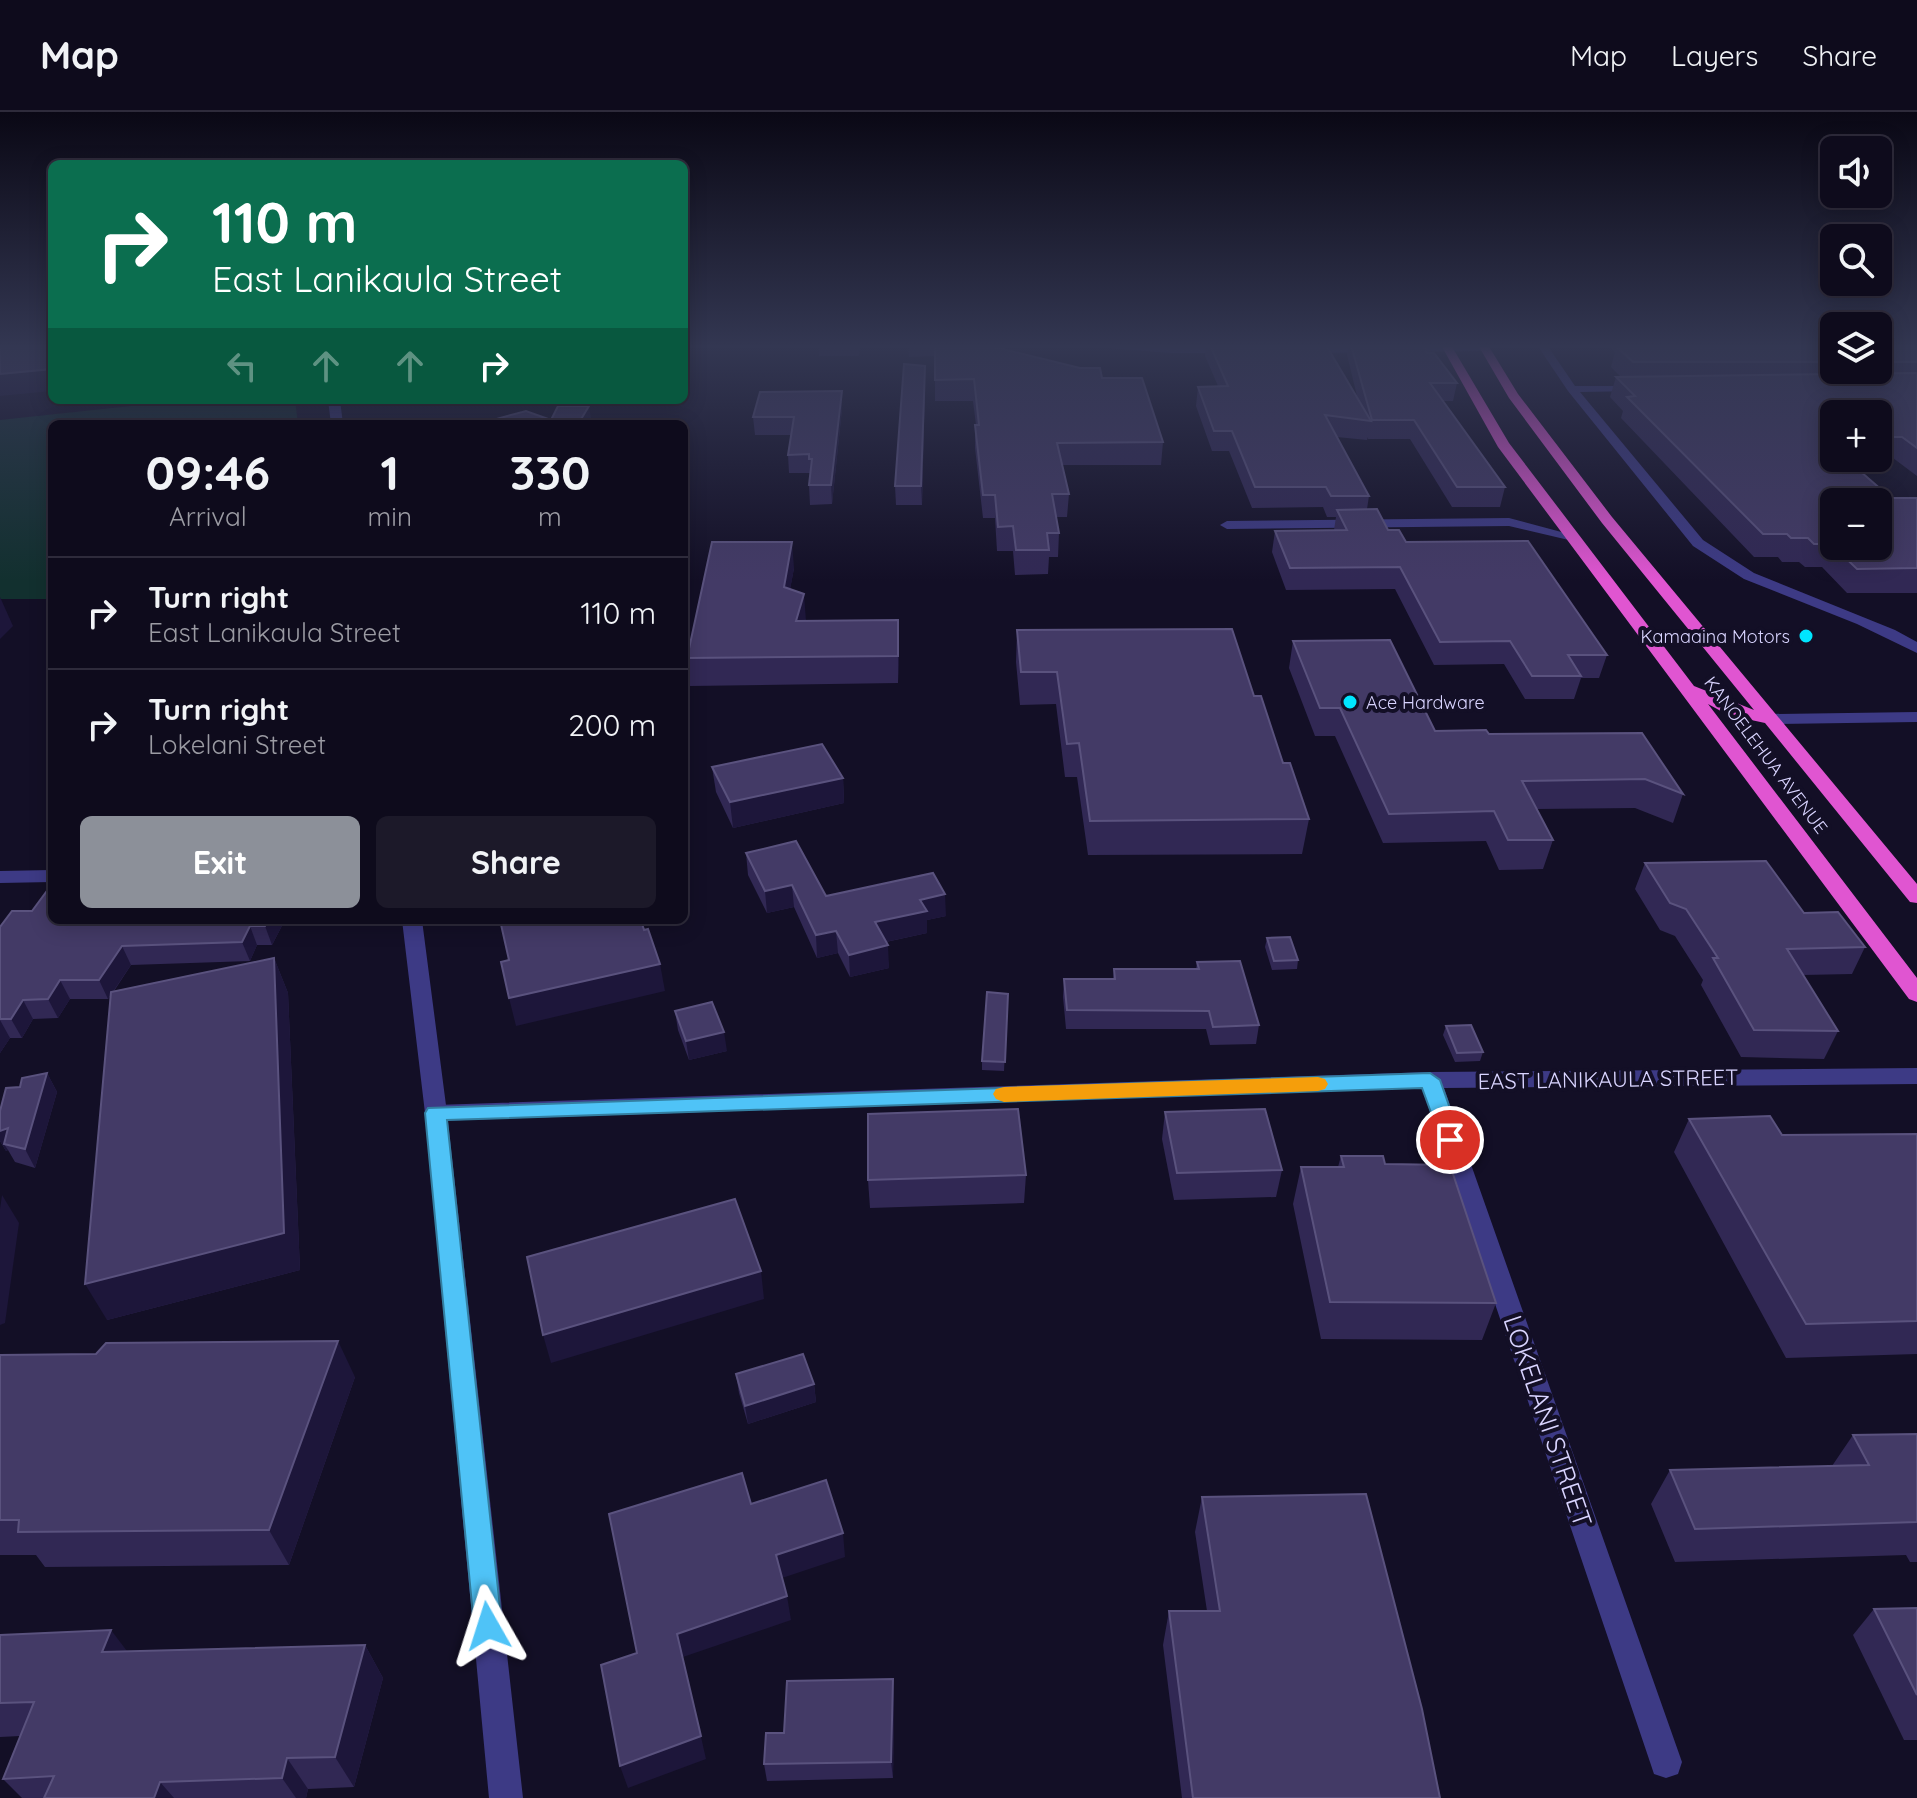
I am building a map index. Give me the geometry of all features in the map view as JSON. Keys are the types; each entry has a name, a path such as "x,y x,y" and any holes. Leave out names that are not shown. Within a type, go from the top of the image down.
{"highway":[{"name":"KANOELEHUA AVENUE","path":"1491,424 1544,501 1684,682 1917,994"},
{"name":"KANOELEHUA AVENUE","path":"1535,424 1553,451 1769,719 1917,897"},
{"path":"1684,682 1704,697 1734,711 1769,719"},
{"path":"1737,753 1734,743 1738,736 1753,724 1769,719"}],"street":[{"path":"1600,424 1698,543 1713,555 1761,582 1849,613 1917,648"},
{"path":"1227,525 1509,522 1526,519 1544,501"},
{"path":"1509,522 1573,537"},
{"path":"1769,719 1917,717"},
{"path":"0,877 48,876"},
{"path":"412,924 436,1113 506,1798"},
{"name":"EAST LANIKAULA STREET","path":"436,1113 1430,1080 1917,1076"},
{"name":"LOKELANI STREET","path":"1430,1080 1666,1762"}],"green space":[{"path":"0,424 48,424 48,599 0,599"}],"building":[{"path":"793,424 838,424 831,485 809,485 812,459 809,459 809,454 788,455"},
{"path":"900,424 923,424 921,486 895,486"},
{"path":"1157,424 1163,442 1057,443 1069,494 1052,494 1059,533 1047,533 1049,550 1016,550 1013,526 998,527 995,495 983,495 975,425"},
{"path":"1211,424 1330,424 1369,496 1331,496 1326,487 1255,487 1232,431 1214,431"},
{"path":"1416,424 1459,424 1505,487 1457,487"},
{"path":"1653,424 1820,424 1820,472 1861,472 1880,488 1820,488 1820,544 1814,544 1808,538 1791,538 1787,534 1763,534"},
{"path":"1892,424 1917,424 1917,448 1902,437 1892,437"},
{"path":"1892,498 1917,498 1917,568 1857,569 1848,560 1892,560"},
{"path":"1377,509 1388,530 1399,530 1406,542 1528,541 1607,655 1568,655 1581,676 1532,676 1510,641 1440,642 1400,567 1290,568 1275,531 1347,530 1337,510"},
{"path":"712,542 792,542 784,587 804,594 796,621 898,620 898,656 688,658"},
{"path":"1232,629 1254,696 1261,696 1283,763 1290,763 1309,819 1090,821 1079,743 1067,744 1057,672 1021,672 1017,630"},
{"path":"1390,640 1435,731 1486,730 1489,734 1642,733 1683,794 1645,779 1522,781 1553,840 1508,840 1494,811 1389,814 1340,708 1320,708 1293,641"},
{"path":"822,744 843,778 730,802 712,767"},
{"path":"796,841 826,896 933,873 945,894 920,900 927,911 875,922 888,945 849,955 836,931 816,935 792,885 765,891 746,853"},
{"path":"1766,861 1804,913 1838,912 1865,947 1787,949 1838,1031 1754,1030 1713,958 1718,958 1686,909 1670,903 1645,863"},
{"path":"48,889 48,924 266,924 250,926 242,942 122,946 99,980 60,980 48,999 23,1000 11,1019 0,1019 0,927 12,911 32,911"},
{"path":"501,924 642,924 644,930 648,929 660,964 509,998 501,962 509,960"},
{"path":"1290,937 1298,960 1274,961 1267,938"},
{"path":"274,958 284,1233 85,1284 111,992"},
{"path":"1240,961 1259,1025 1213,1027 1209,1011 1067,1010 1064,979 1115,979 1114,969 1199,969 1197,962"},
{"path":"987,992 1008,994 1005,1062 982,1061"},
{"path":"712,1002 724,1032 686,1041 675,1011"},
{"path":"1471,1025 1483,1052 1457,1053 1446,1026"},
{"path":"47,1073 25,1149 4,1144 8,1128 0,1131 0,1111 6,1088 20,1087 22,1078"},
{"path":"1018,1109 1026,1175 868,1180 868,1114"},
{"path":"1265,1109 1282,1170 1177,1173 1165,1112"},
{"path":"1770,1116 1782,1135 1917,1134 1917,1321 1806,1324 1689,1119"},
{"path":"1341,1156 1383,1156 1385,1164 1450,1165 1496,1303 1330,1302 1301,1167 1344,1167"},
{"path":"735,1199 761,1271 543,1335 527,1257"},
{"path":"338,1341 269,1530 18,1532 19,1520 0,1520 0,1355 96,1354 106,1343"},
{"path":"803,1354 814,1384 745,1406 736,1374"},
{"path":"1917,1434 1917,1522 1695,1529 1670,1470 1869,1465 1853,1435"},
{"path":"742,1473 751,1504 826,1480 843,1533 776,1555 787,1596 677,1634 701,1736 620,1766 601,1665 637,1653 609,1514"},
{"path":"1366,1494 1422,1709 1440,1798 1193,1798 1169,1611 1220,1611 1202,1497"},
{"path":"1917,1608 1917,1695 1874,1609"},
{"path":"111,1630 102,1652 365,1645 335,1757 287,1758 282,1778 160,1782 154,1798 44,1798 54,1776 3,1779 34,1702 0,1703 0,1635"},
{"path":"893,1679 891,1762 764,1764 766,1733 784,1733 787,1681"}],"slow traffic":[{"path":"1004,1094 1318,1084"}],"place":[{"name":"Kamaaina Motors","path":"1806,636"},
{"name":"Ace Hardware","path":"1350,702"}],"route":[{"path":"488,1626 436,1113 1430,1080 1450,1140"}]}
